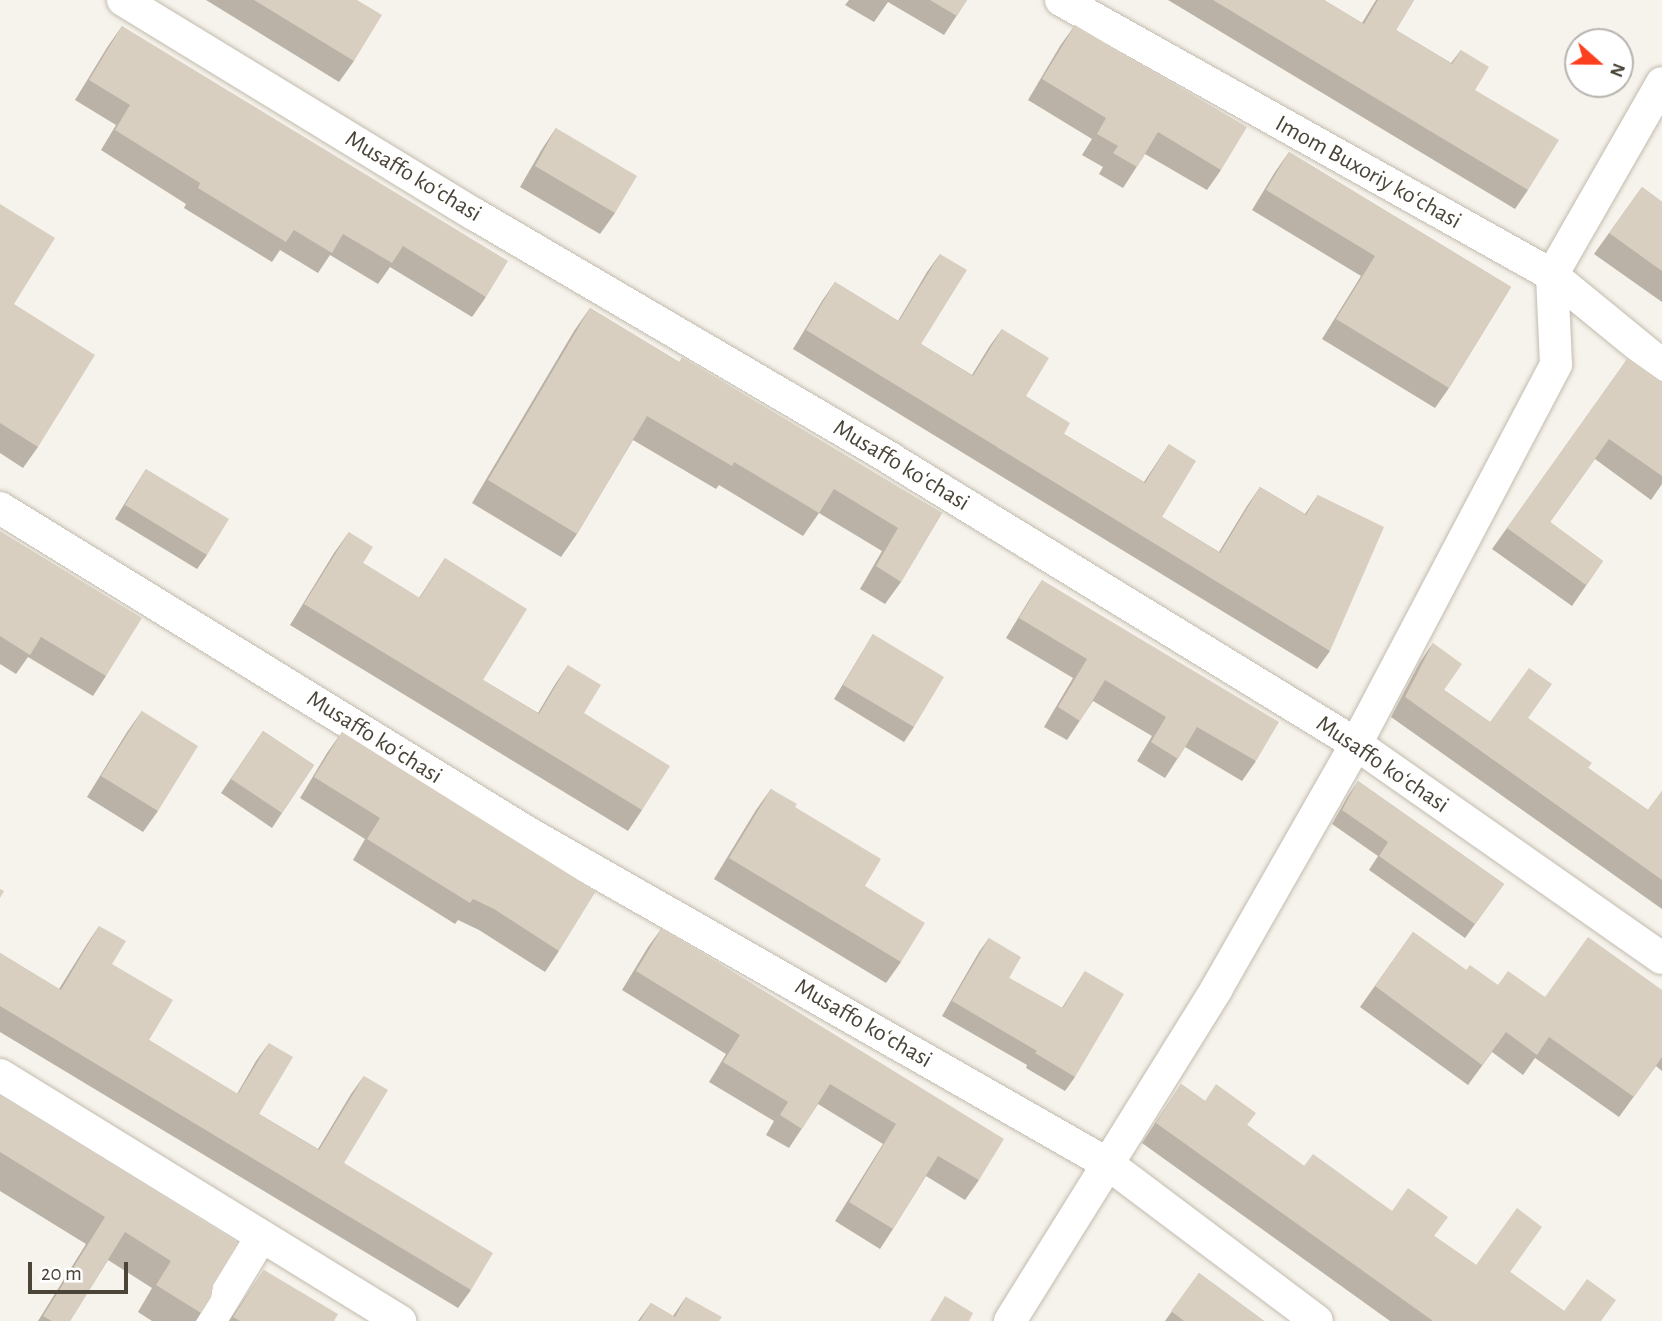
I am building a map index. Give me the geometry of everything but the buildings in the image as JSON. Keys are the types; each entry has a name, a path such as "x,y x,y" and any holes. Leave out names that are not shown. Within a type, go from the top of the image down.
{"street":[{"name":"Musaffo koʻchasi","path":"123,0 474,214 891,459 1356,744 1662,958"},
{"name":"Imom Buxoriy koʻchasi","path":"1061,0 1552,275 1662,365"},
{"path":"1010,1321 1217,988 1356,744 1556,363 1552,275 1662,83"},
{"name":"Musaffo koʻchasi","path":"0,508 530,834 1108,1164 1317,1321"},
{"path":"0,1075 400,1321"},
{"path":"210,1321 261,1237"}]}
